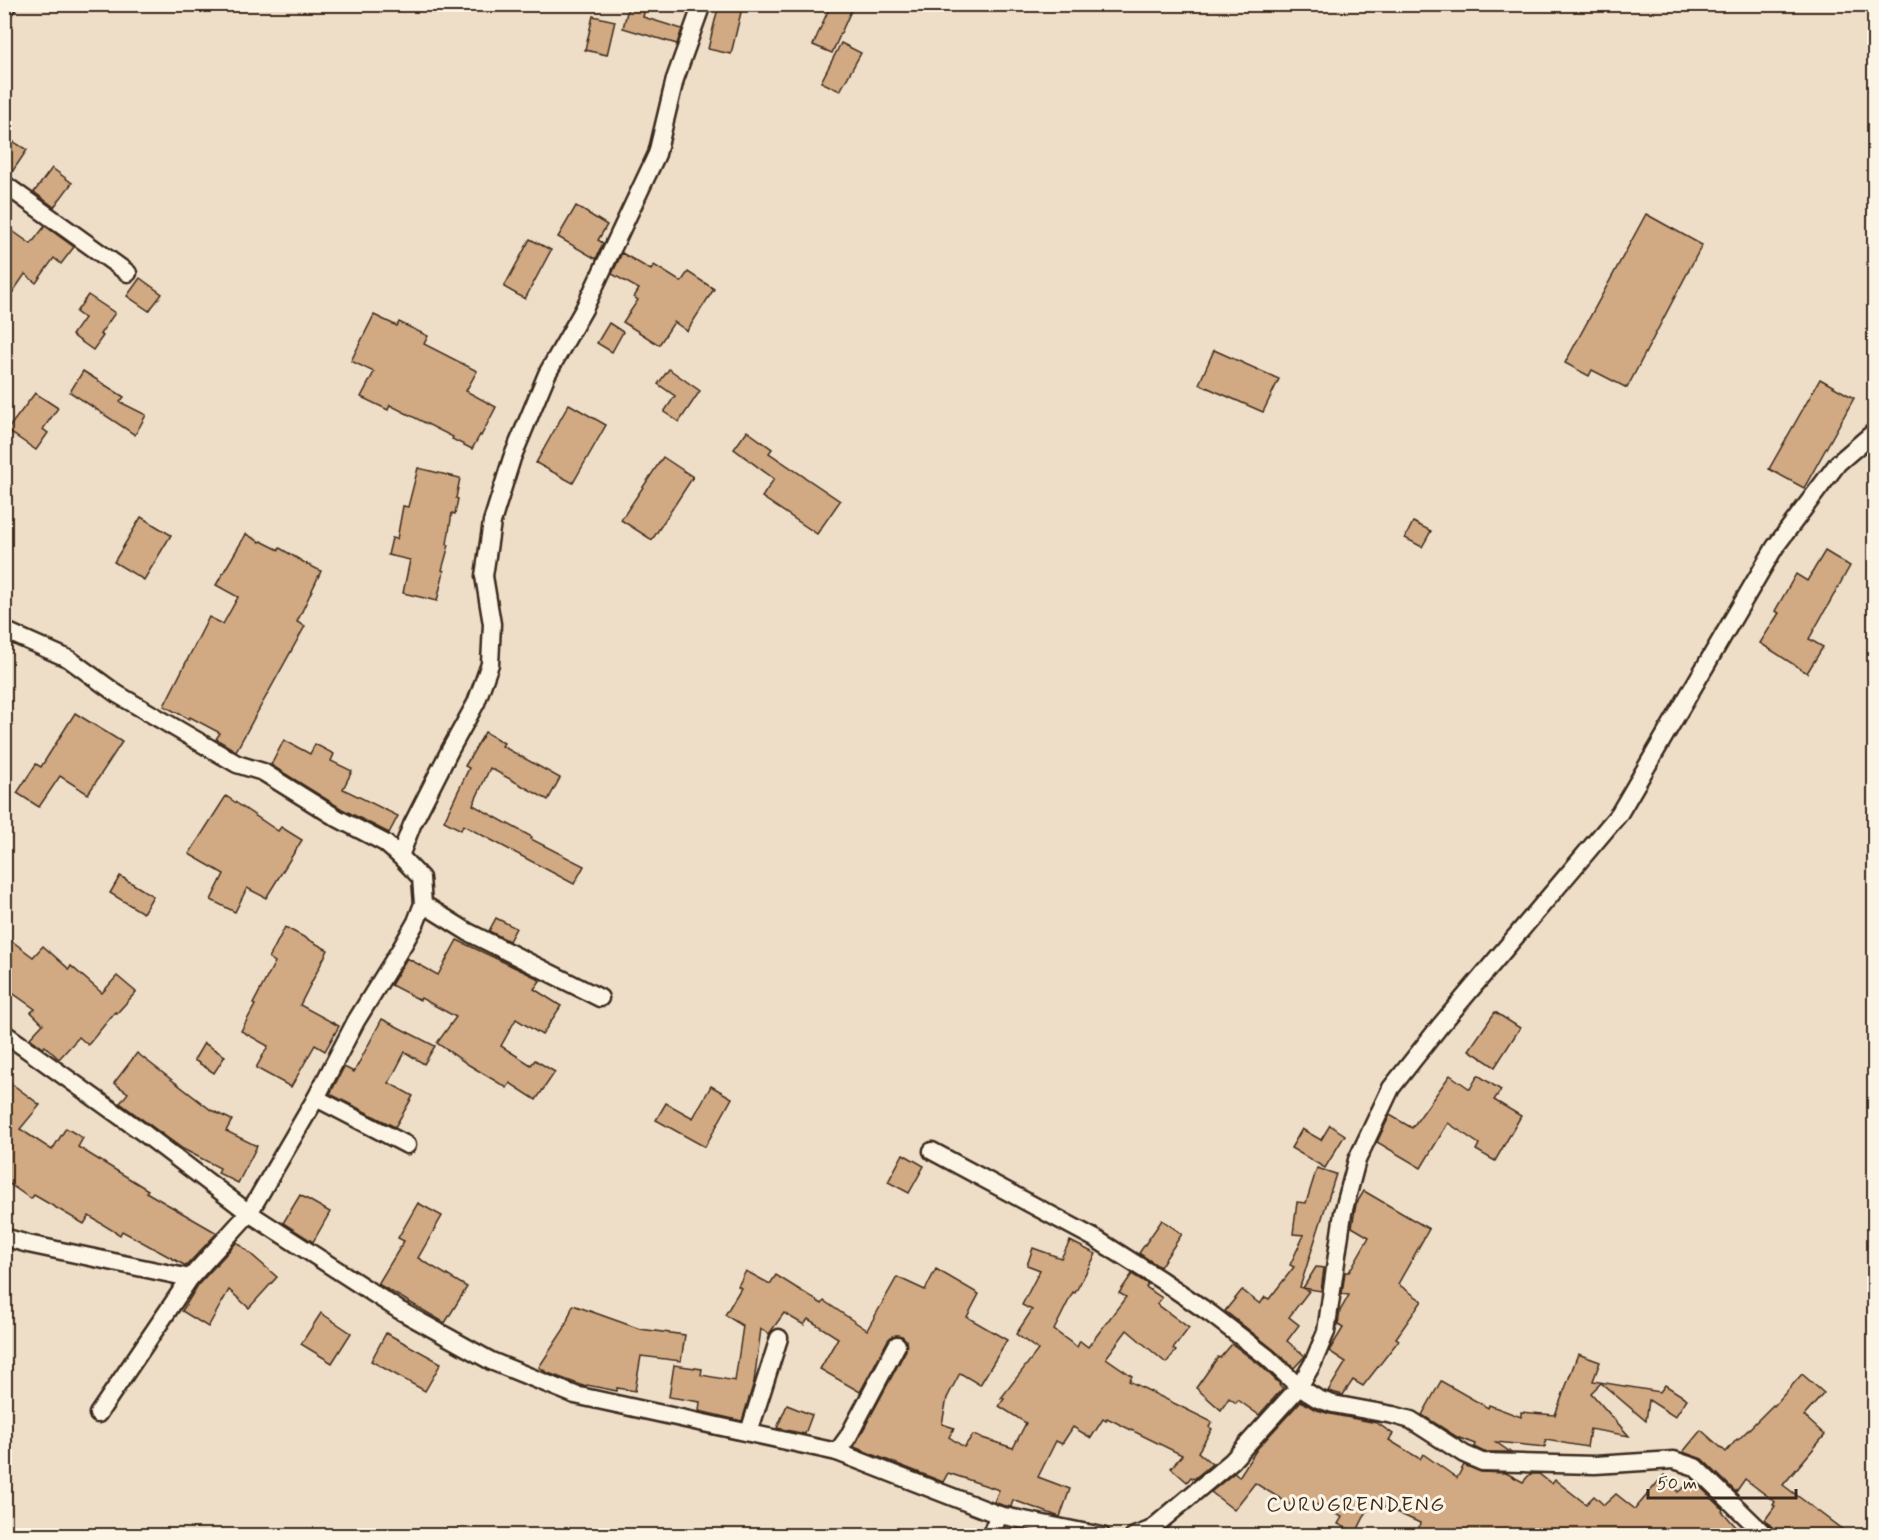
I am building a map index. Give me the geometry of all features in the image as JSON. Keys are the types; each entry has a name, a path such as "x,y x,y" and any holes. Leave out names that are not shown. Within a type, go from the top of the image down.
{"street":[{"path":"4,9 8,4"},
{"path":"400,856 405,839 421,806 476,703 490,664 492,624 484,576 492,522 512,458 547,374 584,309 657,154 675,79 702,4"},
{"path":"4,184 128,273"},
{"path":"1134,1536 1150,1530 1232,1461 1299,1387 1313,1363 1326,1332 1343,1213 1357,1160 1391,1088 1440,1026 1619,814 1775,547 1838,462 1875,432"},
{"path":"4,630 69,659 117,694 237,764 263,772 337,819 385,843 421,878 423,904 416,922 356,1022 316,1098 249,1213 190,1278 98,1414"},
{"path":"423,904 468,932 600,998"},
{"path":"4,1033 145,1134 249,1213 399,1310 491,1361 575,1395 837,1452 999,1515 1102,1536"},
{"path":"316,1098 407,1145"},
{"path":"932,1151 1096,1239 1152,1274 1221,1321 1267,1357 1299,1387 1318,1399 1333,1404 1393,1414 1411,1420 1464,1454 1482,1462 1594,1465 1674,1460 1695,1467 1766,1536"},
{"path":"4,1236 28,1244 190,1278"},
{"path":"749,1432 779,1338"},
{"path":"837,1452 848,1437 897,1345"},
{"path":"990,1536 999,1515"}],"building":[{"path":"629,4 646,4 643,17 682,29 677,44 623,28"},
{"path":"719,4 743,4 731,54 708,49"},
{"path":"831,4 854,4 832,53 813,45"},
{"path":"593,16 615,21 607,55 585,50"},
{"path":"841,43 861,53 840,91 821,82"},
{"path":"4,136 27,150 10,175 4,174"},
{"path":"52,168 72,183 54,207 34,192"},
{"path":"576,206 607,225 598,240 603,243 596,259 558,237"},
{"path":"1646,214 1702,245 1627,388 1592,370 1589,376 1565,363"},
{"path":"4,225 31,244 45,226 74,247 61,264 54,258 36,283 25,274 4,305"},
{"path":"530,239 551,250 525,299 504,287"},
{"path":"622,253 651,270 654,265 681,282 688,272 714,289 687,331 674,322 659,345 623,322 638,300 634,297 639,289 612,274"},
{"path":"140,278 162,294 149,311 127,296"},
{"path":"88,295 115,313 100,334 103,336 93,350 72,335 84,318 76,312"},
{"path":"374,315 397,326 399,322 428,336 424,344 477,371 466,391 496,407 472,449 390,405 388,410 361,397 374,372 351,361"},
{"path":"609,323 623,332 612,352 597,343"},
{"path":"1214,350 1279,379 1263,412 1199,384"},
{"path":"669,369 700,391 679,422 664,412 675,396 658,384"},
{"path":"83,371 124,397 120,402 146,415 135,435 70,392"},
{"path":"1820,379 1854,398 1804,488 1769,469"},
{"path":"35,393 58,408 43,429 48,433 36,450 7,430"},
{"path":"569,404 606,425 573,483 536,463"},
{"path":"747,431 772,449 769,453 840,501 817,534 762,497 774,479 734,449"},
{"path":"663,457 693,477 652,540 621,520"},
{"path":"418,468 460,478 456,498 458,499 455,514 452,513 447,544 449,545 437,601 403,593 410,560 388,555 392,538 397,539 403,506 408,507"},
{"path":"141,517 171,535 144,580 114,562"},
{"path":"1413,522 1431,531 1422,547 1405,538"},
{"path":"246,534 279,550 280,548 321,571 297,622 305,626 236,751 216,739 220,733 164,706 209,617 223,624 238,597 216,585"},
{"path":"1825,551 1850,566 1809,639 1823,647 1807,673 1760,643 1779,613 1775,611 1796,574 1807,581"},
{"path":"75,713 122,742 88,794 60,776 39,807 17,793 36,764 41,767"},
{"path":"485,732 504,743 502,746 560,778 548,800 490,768 473,805 532,837 531,839 584,866 574,884 463,825 461,830 444,821 469,768 465,766"},
{"path":"284,740 310,754 315,744 334,754 331,761 352,771 343,789 398,816 389,833 342,809 271,765"},
{"path":"226,796 278,831 281,827 302,840 266,898 247,888 235,912 211,900 224,874 189,854"},
{"path":"120,876 153,896 143,913 110,893"},
{"path":"496,918 516,928 509,941 489,931"},
{"path":"285,927 328,950 300,1005 339,1026 325,1051 315,1045 291,1087 256,1068 268,1046 241,1031 275,962 269,958"},
{"path":"4,935 33,957 43,946 69,969 71,966 102,993 117,976 136,992 117,1013 115,1012 88,1045 79,1037 59,1059 45,1046 43,1048 30,1038 43,1024 31,1012 35,1009 4,987"},
{"path":"457,940 535,977 540,981 534,989 561,1006 542,1035 516,1019 501,1046 531,1065 535,1060 555,1072 536,1100 510,1083 507,1088 437,1043 456,1017 391,985 407,958 438,975"},
{"path":"1495,1012 1520,1028 1495,1067 1469,1050"},
{"path":"382,1019 435,1046 424,1064 405,1052 389,1083 413,1096 395,1127 330,1094 344,1067 354,1072"},
{"path":"204,1043 225,1056 214,1073 194,1060"},
{"path":"137,1053 211,1110 232,1120 226,1131 257,1146 238,1183 218,1173 220,1168 183,1149 120,1103 128,1093 114,1083"},
{"path":"1450,1075 1470,1089 1478,1075 1501,1090 1494,1100 1521,1116 1495,1161 1476,1150 1479,1144 1448,1123 1421,1168 1377,1142 1390,1115 1412,1128"},
{"path":"4,1078 40,1105 20,1129 52,1150 66,1128 83,1138 78,1147 148,1190 146,1192 217,1233 186,1266 122,1231 120,1235 89,1216 84,1224 34,1195 31,1199 4,1180"},
{"path":"711,1086 732,1098 705,1147 656,1120 666,1103 693,1118"},
{"path":"1330,1125 1345,1135 1325,1168 1291,1148 1302,1129 1321,1140"},
{"path":"903,1154 924,1166 909,1193 888,1182"},
{"path":"1317,1168 1336,1174 1300,1287 1309,1291 1289,1317 1299,1325 1287,1341 1305,1356 1294,1368 1225,1311 1242,1290 1260,1304 1265,1297 1269,1299 1294,1267 1290,1265 1304,1235 1293,1234 1297,1202 1306,1203"},
{"path":"1364,1191 1429,1229 1398,1284 1422,1301 1396,1338 1399,1340 1363,1386 1353,1380 1343,1395 1328,1391 1346,1362 1329,1351 1343,1328 1338,1325 1340,1311 1349,1295 1342,1294 1345,1272 1349,1272 1369,1237 1352,1227 1356,1204"},
{"path":"300,1195 330,1212 313,1242 283,1223"},
{"path":"418,1203 442,1216 418,1258 467,1287 445,1323 378,1284 404,1241 398,1238"},
{"path":"1162,1220 1182,1234 1160,1267 1139,1253"},
{"path":"1070,1241 1096,1254 1054,1330 1077,1347 1080,1341 1088,1347 1126,1297 1119,1293 1132,1274 1148,1284 1146,1287 1162,1298 1157,1304 1189,1328 1173,1349 1176,1351 1166,1363 1127,1330 1106,1358 1132,1376 1129,1381 1212,1422 1209,1427 1212,1429 1198,1452 1212,1464 1194,1479 1191,1477 1187,1482 1171,1468 1182,1455 1107,1418 1106,1421 1103,1419 1091,1438 1073,1427 1062,1444 1056,1441 1038,1477 1070,1489 1060,1517 1013,1500 1011,1507 1002,1505 994,1502 999,1490 948,1473 943,1482 854,1447 906,1350 906,1340 897,1335 888,1340 860,1392 820,1369 838,1338 808,1319 804,1325 784,1313 769,1334 761,1329 754,1382 742,1421 699,1411 700,1402 669,1397 674,1365 702,1369 701,1375 735,1381 743,1326 725,1315 741,1288 738,1286 746,1271 770,1284 776,1275 822,1304 824,1301 867,1330 897,1277 925,1290 936,1269 979,1294 967,1317 1007,1340 980,1385 960,1373 947,1398 942,1424 954,1428 949,1437 964,1447 973,1435 1013,1448 1026,1423 999,1406 1004,1399 1001,1398 1038,1350 1016,1334 1032,1310 1022,1305 1040,1270 1027,1265 1033,1248 1061,1258"},
{"path":"237,1242 277,1277 249,1308 229,1290 208,1327 182,1311 198,1285"},
{"path":"1316,1267 1324,1268 1321,1291 1303,1288"},
{"path":"573,1305 640,1329 685,1335 681,1361 641,1356 635,1391 617,1388 617,1391 587,1385 586,1387 548,1373 539,1367 564,1329"},
{"path":"321,1313 351,1333 332,1363 301,1344"},
{"path":"386,1333 441,1363 425,1391 371,1361"},
{"path":"1232,1344 1260,1365 1283,1388 1259,1415 1238,1400 1236,1403 1229,1398 1221,1410 1196,1388 1218,1357 1220,1358"},
{"path":"1578,1354 1600,1362 1593,1381 1660,1392 1665,1385 1687,1399 1675,1417 1649,1400 1646,1421 1601,1383 1591,1393 1629,1436 1590,1429 1587,1447 1546,1440 1545,1447 1496,1442 1510,1452 1484,1452 1474,1447 1475,1444 1457,1437 1422,1415 1441,1381 1488,1408 1489,1405 1521,1417 1521,1412 1555,1415"},
{"path":"1802,1374 1824,1393 1804,1416 1825,1435 1783,1485 1851,1536 1776,1536 1774,1529 1765,1520 1775,1506 1773,1505 1775,1502 1745,1479 1736,1492 1702,1459 1683,1452 1701,1430 1726,1452 1774,1406"},
{"path":"1301,1401 1314,1409 1330,1414 1377,1423 1393,1434 1389,1440 1420,1459 1423,1454 1457,1478 1464,1465 1481,1472 1506,1473 1523,1482 1530,1474 1539,1474 1552,1484 1555,1480 1586,1504 1594,1496 1604,1505 1616,1494 1635,1509 1664,1475 1678,1492 1693,1480 1723,1509 1722,1511 1744,1536 1417,1536 1420,1523 1372,1501 1356,1533 1338,1524 1342,1517 1303,1498 1297,1509 1255,1483 1234,1510 1211,1492 1234,1473 1239,1477 1257,1449"},
{"path":"787,1405 812,1415 805,1434 777,1428"}],"district":[{"name":"CURUGRENDENG","path":"1356,1504"}]}
